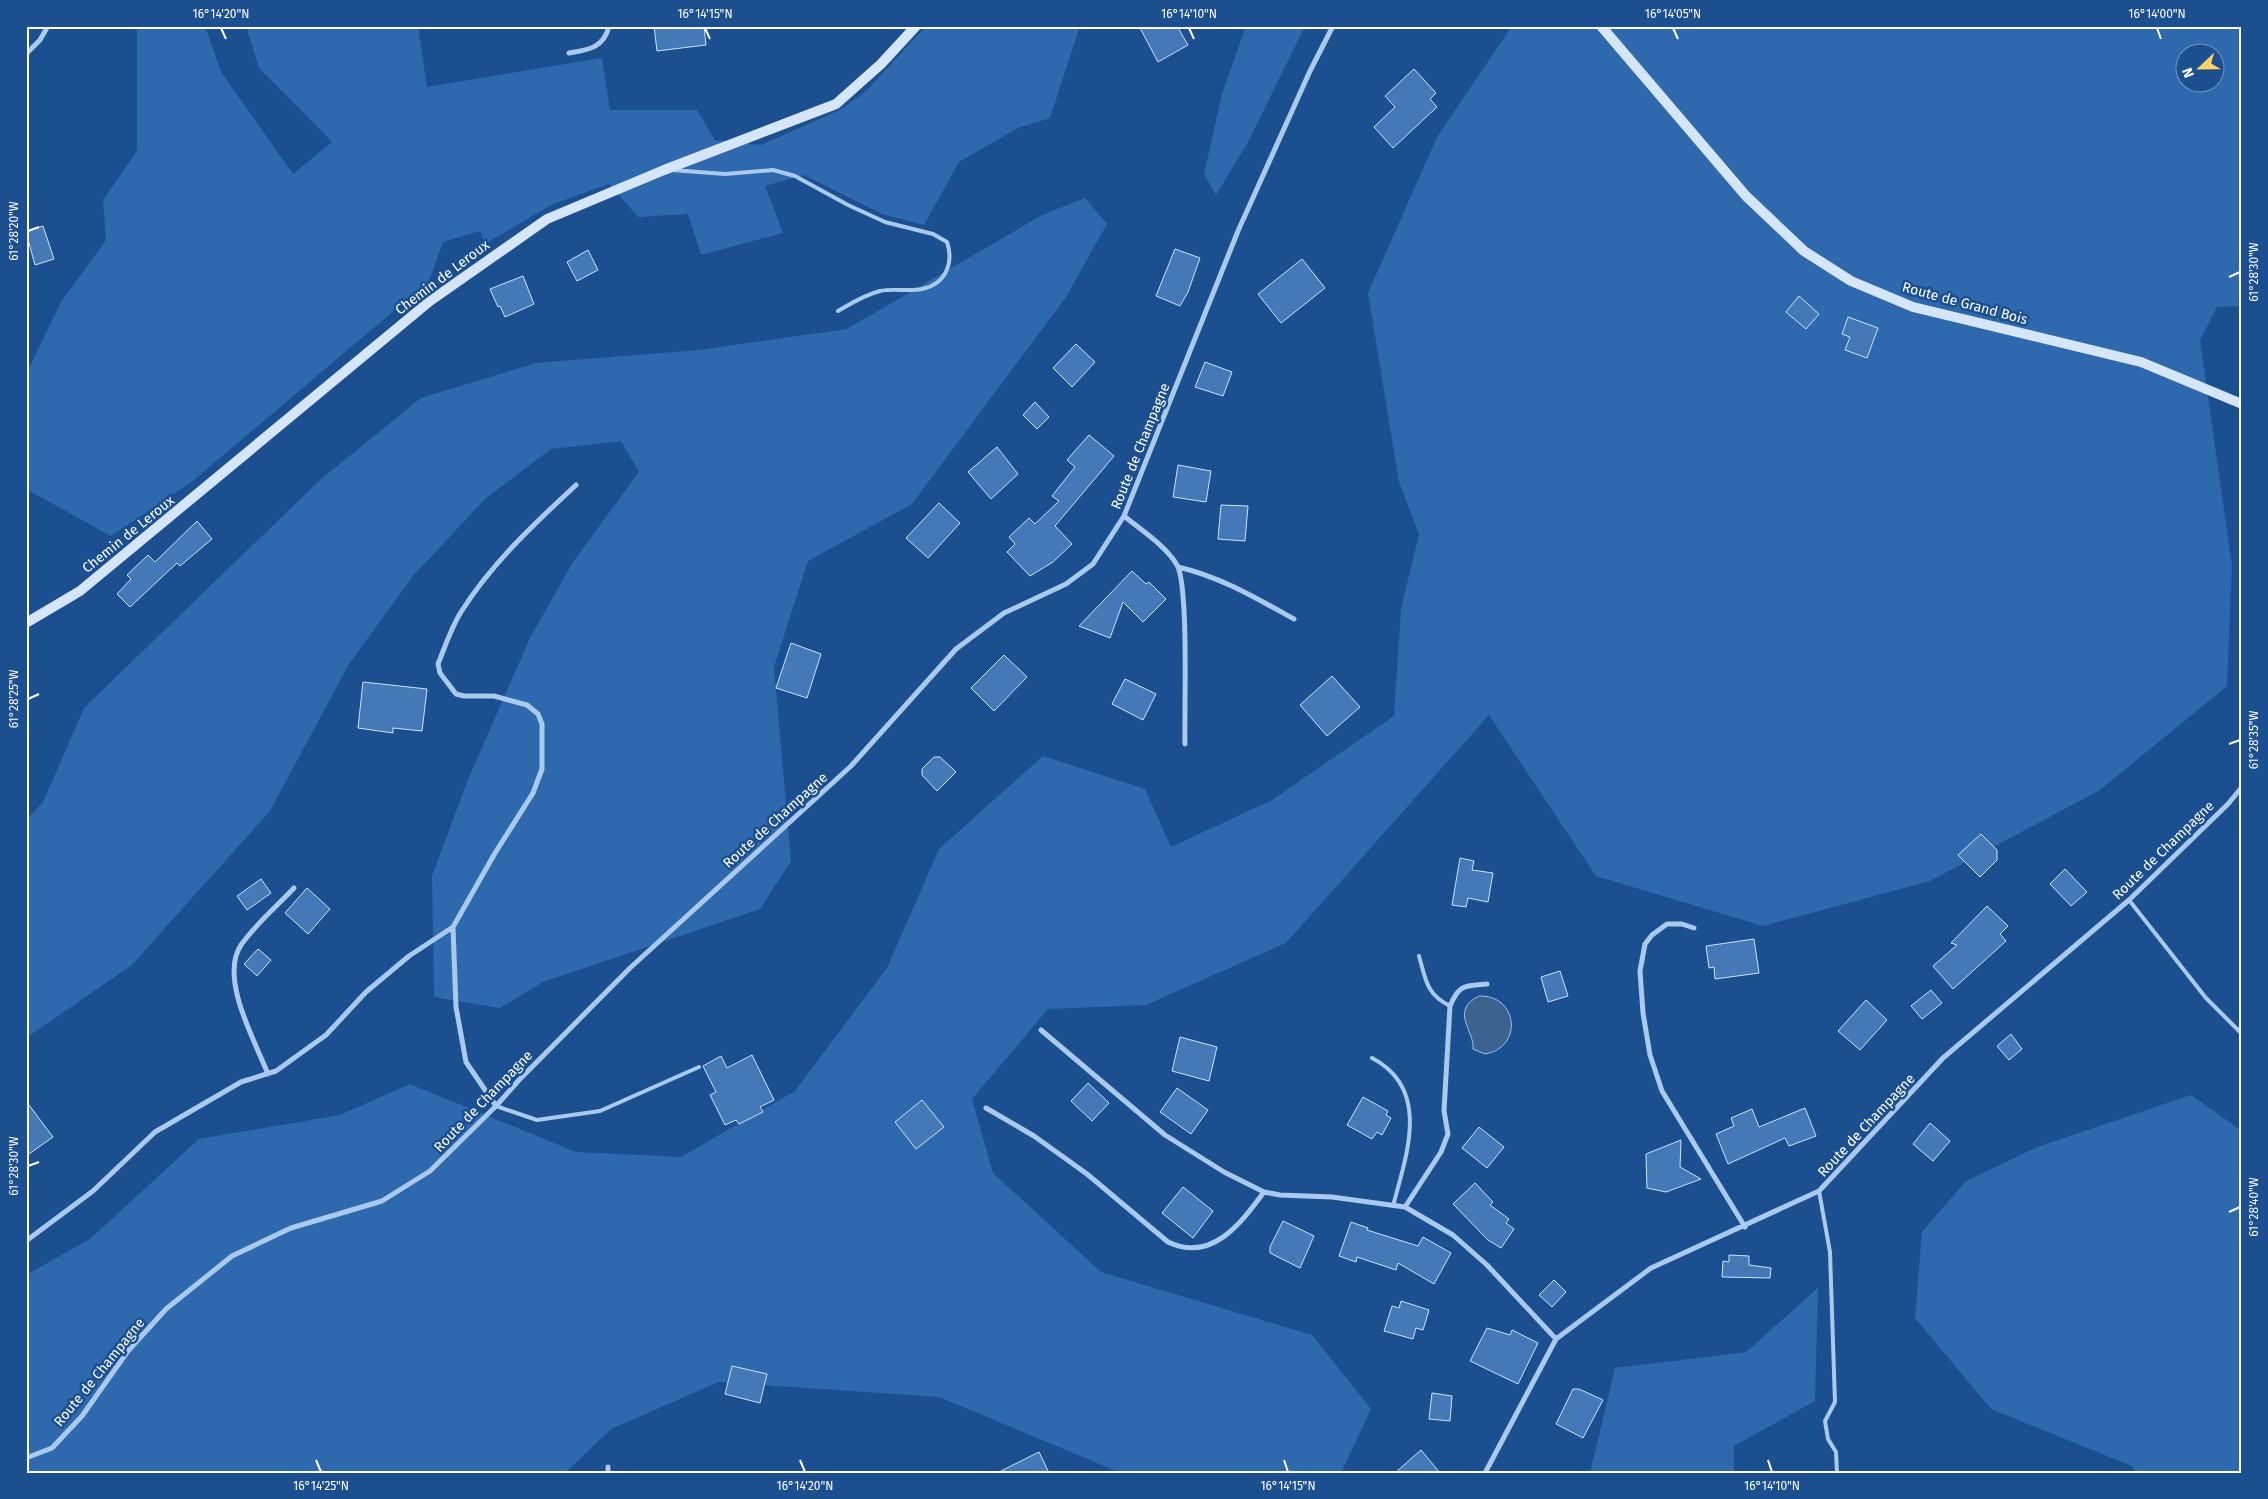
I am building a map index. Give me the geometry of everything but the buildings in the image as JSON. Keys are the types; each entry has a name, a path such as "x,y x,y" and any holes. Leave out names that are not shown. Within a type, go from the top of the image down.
{"street":[{"path":"26,54 40,40 48,26"},
{"path":"569,53 593,49 602,42 608,26"},
{"name":"Chemin de Leroux","path":"26,623 80,591 430,301 499,251 547,219 664,170 836,104 881,64 916,26"},
{"name":"Route de Champagne","path":"26,1458 52,1448 82,1416 128,1351 166,1309 207,1274 232,1256 292,1228 382,1201 430,1171 630,968 851,766 956,649 1004,612 1066,584 1093,564 1124,516 1238,230 1310,71 1333,26"},
{"name":"Route de Grand Bois","path":"1601,26 1746,196 1804,251 1851,281 1913,307 2141,362 2242,404"},
{"path":"26,1241 93,1191 155,1132 241,1082 276,1071 326,1034 366,992 409,956 453,927 490,861 532,793 542,769 544,735 538,714 527,705 494,696 464,696 456,694 440,673 438,664 461,612 499,562 534,523 576,485"},
{"path":"1124,516 1171,556 1178,567 1183,608 1185,744"},
{"path":"1178,567 1198,572 1236,587 1294,619"},
{"name":"Route de Champagne","path":"1485,1473 1556,1339 1651,1268 1819,1191 1943,1058 2129,900 2228,804 2242,787"},
{"path":"268,1074 236,993 233,965 241,946 294,888"},
{"path":"1694,928 1682,924 1668,924 1652,935 1645,944 1640,971 1643,1013 1650,1055 1662,1092 1744,1226"},
{"path":"453,927 456,1007 466,1062 496,1106"},
{"path":"1406,1207 1441,1152 1448,1134 1444,1111 1450,1006 1456,992 1463,987 1486,984"},
{"path":"1042,1030 1165,1135 1224,1172 1264,1192 1280,1195 1332,1197 1406,1207 1453,1235 1487,1265 1556,1339"},
{"path":"986,1108 1034,1136 1087,1174 1168,1242 1179,1247 1192,1249 1224,1238 1264,1192"}],"lane":[{"path":"664,170 725,174 772,170 795,176 885,222 933,234 948,242 951,252 948,272 937,282 924,289 882,291 866,295 838,311"},
{"path":"2129,900 2206,998 2242,1034"},
{"path":"1419,956 1430,992 1437,999 1450,1006"},
{"path":"1372,1058 1387,1066 1394,1074 1404,1092 1410,1118 1410,1140 1392,1206"},
{"path":"496,1106 537,1120 600,1111 699,1067"},
{"path":"1819,1191 1830,1252 1835,1402 1825,1421 1828,1439 1836,1452 1837,1473"}],"shaded area":[{"path":"137,26 205,26 221,72 293,174 332,142 259,68 246,26 418,26 427,87 602,58 610,110 697,110 715,140 761,145 840,110 866,91 926,26 1080,26 1050,118 1018,128 959,162 924,225 882,214 804,175 765,186 783,233 701,255 688,214 638,217 609,184 551,205 485,244 480,231 443,242 429,281 193,481 111,536 26,489 26,370 30,366 61,302 106,240 103,200 137,151"},
{"path":"1246,26 1305,26 1247,144 1216,195 1204,174 1222,94"},
{"path":"1512,26 2242,26 2242,306 2217,307 2200,340 2232,566 2227,686 2100,790 1930,881 1763,926 1596,876 1489,715 1286,943 1146,1005 1048,1009 972,1099 993,1173 1101,1272 1312,1335 1371,1409 1341,1473 1121,1473 939,1397 719,1382 611,1429 565,1473 26,1473 26,1275 90,1239 199,1139 340,1115 410,1084 576,1152 681,1157 795,1091 887,968 939,849 1043,756 1145,789 1171,847 1272,800 1394,716 1401,609 1419,534 1399,482 1368,293 1437,137"},
{"path":"1085,198 1107,224 1066,297 912,504 808,561 774,667 791,861 760,909 543,982 500,1008 434,997 432,876 467,782 530,638 573,562 639,472 621,441 551,449 485,499 413,576 349,664 270,811 132,965 26,1038 26,820 43,802 84,708 321,479 421,398 536,363 699,350 847,329 1042,215"},
{"path":"1479,996 1492,998 1502,1004 1508,1012 1511,1022 1510,1033 1506,1042 1497,1050 1485,1054 1473,1049 1473,1042 1464,1015 1470,1002"},
{"path":"2191,1095 2242,1131 2242,1473 2137,1473 2132,1466 1991,1409 1915,1318 1922,1232 1966,1181 2037,1147"},
{"path":"1818,1288 1815,1401 1734,1446 1734,1473 1590,1473 1615,1368 1746,1352"}]}
